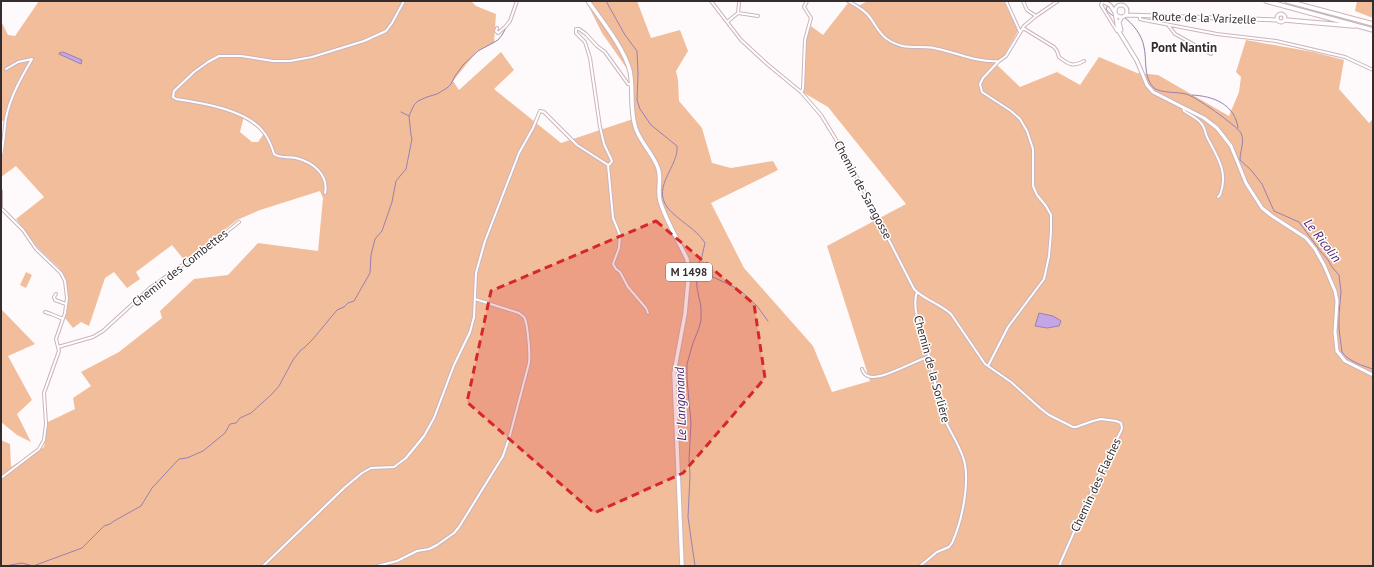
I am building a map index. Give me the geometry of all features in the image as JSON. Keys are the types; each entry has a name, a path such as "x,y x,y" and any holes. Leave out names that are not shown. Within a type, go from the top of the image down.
{"main road":[{"name":"M 1498","path":"588,1 624,56 630,72 633,116 636,130 657,165 660,175 658,194 689,265 685,314 674,373 682,566"},
{"path":"1266,1 1373,30"},
{"path":"1287,1 1373,24"},
{"path":"1105,3 1124,5 1131,13 1140,15"},
{"path":"1105,3 1115,15 1123,17"},
{"path":"1117,5 1115,15 1118,30 1134,56 1144,81 1149,89 1152,92 1207,120 1224,136 1235,155 1251,193 1262,208 1306,238 1317,252 1336,291 1335,343 1339,355 1345,361 1373,375"},
{"path":"1125,41 1120,27 1127,9"},
{"name":"Route de la Varizelle","path":"1123,17 1140,15 1268,20 1278,19 1282,23 1285,20"},
{"path":"1278,19 1279,15 1283,15 1286,18 1285,20 1343,26 1359,26"}],"street":[{"path":"325,193 325,181 322,173 316,167 296,158 278,156 274,154 264,132 255,124 242,116 215,106 176,99 173,97 174,90 199,68 219,56 241,56 273,61 290,61 312,57 364,41 380,34 389,27 404,1"},
{"path":"497,28 496,32 498,33 508,24 517,1"},
{"name":"Chemin de Saragosse","path":"711,1 727,22 756,54 801,92 821,115 840,145 917,292"},
{"path":"801,92 803,89 805,40 811,18 804,7 807,1"},
{"path":"848,1 866,13 881,34 896,44 911,48 932,48 982,61 999,61"},
{"path":"1006,1 1020,32"},
{"path":"1023,1 1027,10 1036,16"},
{"path":"988,366 1008,327 1044,279 1049,256 1051,232 1050,215 1033,186 1033,149 1027,131 1020,119 1012,111 980,90 981,81 999,61 1006,56 1022,28 1036,16 1058,1"},
{"path":"727,22 738,13 739,3"},
{"path":"1105,3 1101,5 1125,41"},
{"path":"738,13 758,16"},
{"path":"1140,15 1141,20 1217,34 1276,41 1345,57 1373,70"},
{"path":"1168,25 1175,34 1211,54"},
{"path":"1022,28 1054,47 1059,57 1071,64 1077,65 1084,61"},
{"path":"632,85 628,84 605,52 586,34 579,29 576,29 576,33 585,42 590,58 600,127 604,144 612,161 608,165 613,218 620,235 619,248 613,264 620,272 628,287 646,308 648,313"},
{"path":"1,155 10,101 32,59 18,62 6,69"},
{"path":"1183,107 1184,111 1197,119 1203,125 1207,137 1221,163 1223,186 1220,196 1218,197"},
{"path":"263,566 344,488 362,473 371,468 394,467 403,461 424,436 434,418 454,365 470,332 474,317 476,273 485,241 519,153 533,128 540,111 544,112 578,145 608,165"},
{"path":"1,190 1,208 17,224 36,249 61,273 66,287 66,304 63,319 56,339 59,350 44,393 46,424 44,440 42,445 1,478"},
{"name":"Chemin des Combettes","path":"58,347 93,337 103,331 150,288 208,247 239,222"},
{"name":"Chemin des Flaches","path":"917,292 939,304 951,314 985,364 1011,382 1044,411 1076,428 1093,420 1105,419 1116,421 1122,425 1121,431 1103,466 1059,566"},
{"name":"Chemin de la Sorlière","path":"917,292 917,315 927,349 942,415 964,458 967,483 964,500 952,543 948,547 937,552 920,566"},
{"path":"56,294 54,297 55,300 66,304"},
{"path":"378,566 397,561 417,551 432,548 454,533 499,463 505,450 530,363 526,323 523,316 519,313 474,299"},
{"path":"45,312 63,319"},
{"path":"862,369 868,376 883,375 928,357"}],"highlighted area":[{"path":"656,221 754,304 765,378 683,473 594,513 467,402 491,291"}],"shaded area":[{"path":"39,1 471,1 476,6 496,14 494,43 477,51 453,81 459,90 501,52 514,70 494,89 561,143 636,118 633,112 630,73 602,33 586,1 637,1 651,38 680,30 688,51 676,71 679,101 702,128 712,163 731,168 773,161 778,170 711,203 744,268 813,346 832,392 870,381 827,246 906,204 828,107 804,93 806,40 811,26 823,35 848,3 856,7 868,1 1004,1 1018,31 1004,56 996,64 1020,87 1057,72 1080,85 1099,57 1137,73 1158,75 1229,116 1239,92 1241,77 1236,72 1246,40 1313,52 1344,60 1339,89 1369,123 1372,120 1373,121 1373,566 1,566 1,440 10,444 11,467 44,447 48,422 75,409 73,398 91,386 81,372 119,352 162,318 160,311 194,279 228,275 258,243 318,251 323,198 320,191 260,210 237,220 185,261 172,245 136,272 140,279 127,288 114,272 105,278 89,326 81,322 73,328 65,318 68,296 65,277 59,268 38,248 16,219 44,197 16,166 1,177 1,157 3,156 7,123 1,120 1,21 8,35 15,36","holes":["244,116 265,132 258,142 252,142 240,132"]},
{"path":"1357,1 1373,1 1373,18 1355,11"},
{"path":"63,52 82,60 81,64 59,54"},
{"path":"26,272 32,275 26,288 20,285"},
{"path":"1,309 35,344 8,356 32,400 17,414 31,442 17,435 1,422"},
{"path":"1039,313 1053,316 1058,319 1061,321 1059,326 1047,328 1035,326"}],"waterway":[{"name":"Le Langonand","path":"606,1 625,35 637,51 637,100 640,109 651,125 677,146 677,154 664,184 663,199 671,212 697,233 705,243 702,256 696,269 697,288 701,307 701,320 687,364 691,423 688,517 695,566"},
{"name":"Le Ricolin","path":"1110,1 1106,9 1112,15 1121,17"},
{"name":"Le Ricolin","path":"1124,17 1134,26 1141,38 1145,52 1148,79 1154,88 1160,91 1183,93 1191,96 1224,118 1241,133 1242,143 1240,160 1251,170 1262,184 1274,211 1299,222 1339,275 1341,292 1339,329 1342,352 1352,361 1373,369"},
{"path":"5,566 22,563 33,566 82,548 104,526 141,506 152,488 179,459 187,458 203,451 225,433 230,424 236,423 240,418 251,413 272,394 279,386 293,360 300,351 313,339 337,310 354,301 370,273 371,255 375,239 382,231 392,202 396,181 406,169 412,139 409,116 414,105 418,101 437,94 447,88 463,65 478,51 498,40 508,24"},
{"name":"Le Ricolin","path":"1192,95 1208,97 1228,107 1236,120 1238,128"},
{"path":"401,112 409,116"},
{"path":"697,272 709,275 736,288 757,306 768,321"}],"district":[{"name":"Pont Nantin","path":"1184,47"}]}
